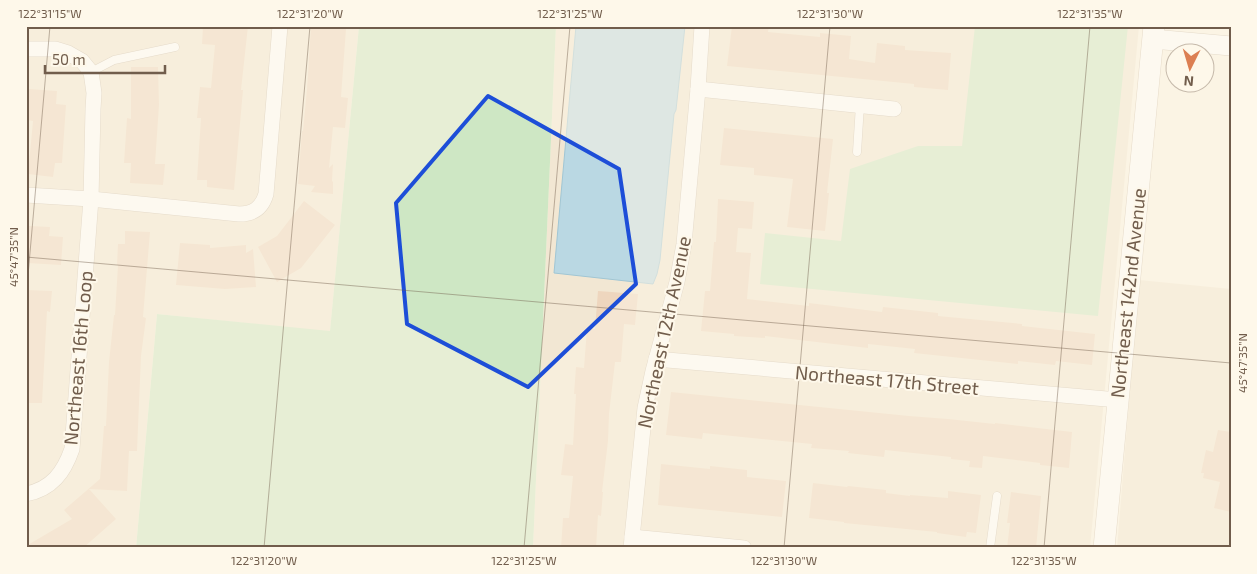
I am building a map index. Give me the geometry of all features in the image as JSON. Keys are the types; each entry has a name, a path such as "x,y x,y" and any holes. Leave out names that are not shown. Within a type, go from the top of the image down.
{"main road":[{"name":"Northeast 142nd Avenue","path":"1104,548 1154,33"}],"street":[{"path":"26,195 91,199 239,214 251,213 256,210 261,206 266,194 280,26"},
{"name":"Northeast 12th Avenue","path":"631,543 645,408 677,282 684,244 702,26"},
{"path":"1154,33 1231,46"},
{"path":"26,49 55,49 68,53 82,61 91,72"},
{"name":"Northeast 16th Loop","path":"26,494 34,493 47,486 59,476 72,448 91,199 94,93 91,72"},
{"path":"698,89 894,109"},
{"name":"Northeast 17th Street","path":"656,359 1118,400"},
{"path":"631,543 744,548"}],"lane":[{"path":"91,72 114,60 175,47"},
{"path":"857,152 860,105"},
{"path":"990,548 997,496"}],"highlighted area":[{"path":"488,96 619,169 636,284 528,387 407,324 396,203"}],"shaded area":[{"path":"26,26 359,26 330,332 157,314 136,548 26,548"},
{"path":"556,26 1139,26 1090,548 533,548"},
{"path":"1139,280 1231,289 1231,548 1117,548"}],"green space":[{"path":"359,26 556,26 533,548 136,548 157,314 330,331"},
{"path":"975,26 1128,26 1098,316 760,284 765,233 841,241 850,169 918,146 962,146"}],"water":[{"path":"576,26 685,26 674,114 660,260 653,284 554,273"}],"building":[{"path":"203,26 248,26 241,90 243,90 234,190 207,187 207,180 197,180 201,118 197,118 200,87 211,88 215,45 202,44"},
{"path":"311,26 346,29 341,97 348,98 345,128 333,127 329,168 333,164 333,194 311,192 315,186 298,184"},
{"path":"732,26 769,26 768,32 820,37 820,33 851,36 849,59 875,63 877,43 905,46 905,50 951,53 948,90 914,87 914,84 727,66"},
{"path":"131,67 158,67 159,105 155,164 165,164 163,185 130,183 131,163 124,163 127,118 131,119"},
{"path":"29,89 57,91 56,104 66,105 62,163 55,163 53,177 28,174 33,121 27,120"},
{"path":"724,128 833,139 825,231 787,227 793,179 754,175 754,168 720,165"},
{"path":"718,199 754,202 752,229 738,228 736,252 751,253 747,299 809,306 809,303 882,312 883,307 938,313 938,316 1022,324 1022,326 1095,334 1092,365 1056,361 1055,365 1018,361 1018,364 914,353 915,349 868,344 868,348 765,336 765,338 734,336 734,334 701,331 705,291 710,291 714,242 716,242"},
{"path":"304,201 335,225 301,268 277,282 258,247 277,236"},
{"path":"29,226 50,227 49,236 63,237 61,265 27,263"},
{"path":"125,231 150,232 143,317 146,318 141,356 137,451 129,451 127,491 89,489 116,519 83,548 26,548 26,546 72,519 64,510 100,479 104,426 106,426 109,362 115,315 118,244 125,244"},
{"path":"180,243 210,245 210,248 246,245 246,253 253,249 256,287 225,289 176,285"},
{"path":"26,290 52,291 50,312 47,311 42,403 26,403"},
{"path":"598,291 638,294 635,325 624,324 621,362 615,362 601,516 598,515 596,548 561,548 563,518 569,518 573,476 561,475 565,444 573,445 576,367 584,368 587,328 595,329"},
{"path":"671,392 1072,432 1069,468 983,456 982,468 969,467 970,461 951,459 951,457 885,450 884,457 848,453 849,451 811,448 812,444 703,433 702,439 666,435"},
{"path":"1218,430 1231,432 1231,512 1214,508 1220,482 1203,478 1204,473 1201,473 1206,450 1213,452"},
{"path":"661,464 710,469 710,466 747,470 747,477 786,481 782,517 658,505"},
{"path":"813,483 886,490 886,493 910,496 948,498 948,491 981,495 976,533 967,532 966,537 809,518"},
{"path":"1011,492 1041,496 1036,548 1007,548 1010,523 1007,523"}]}
